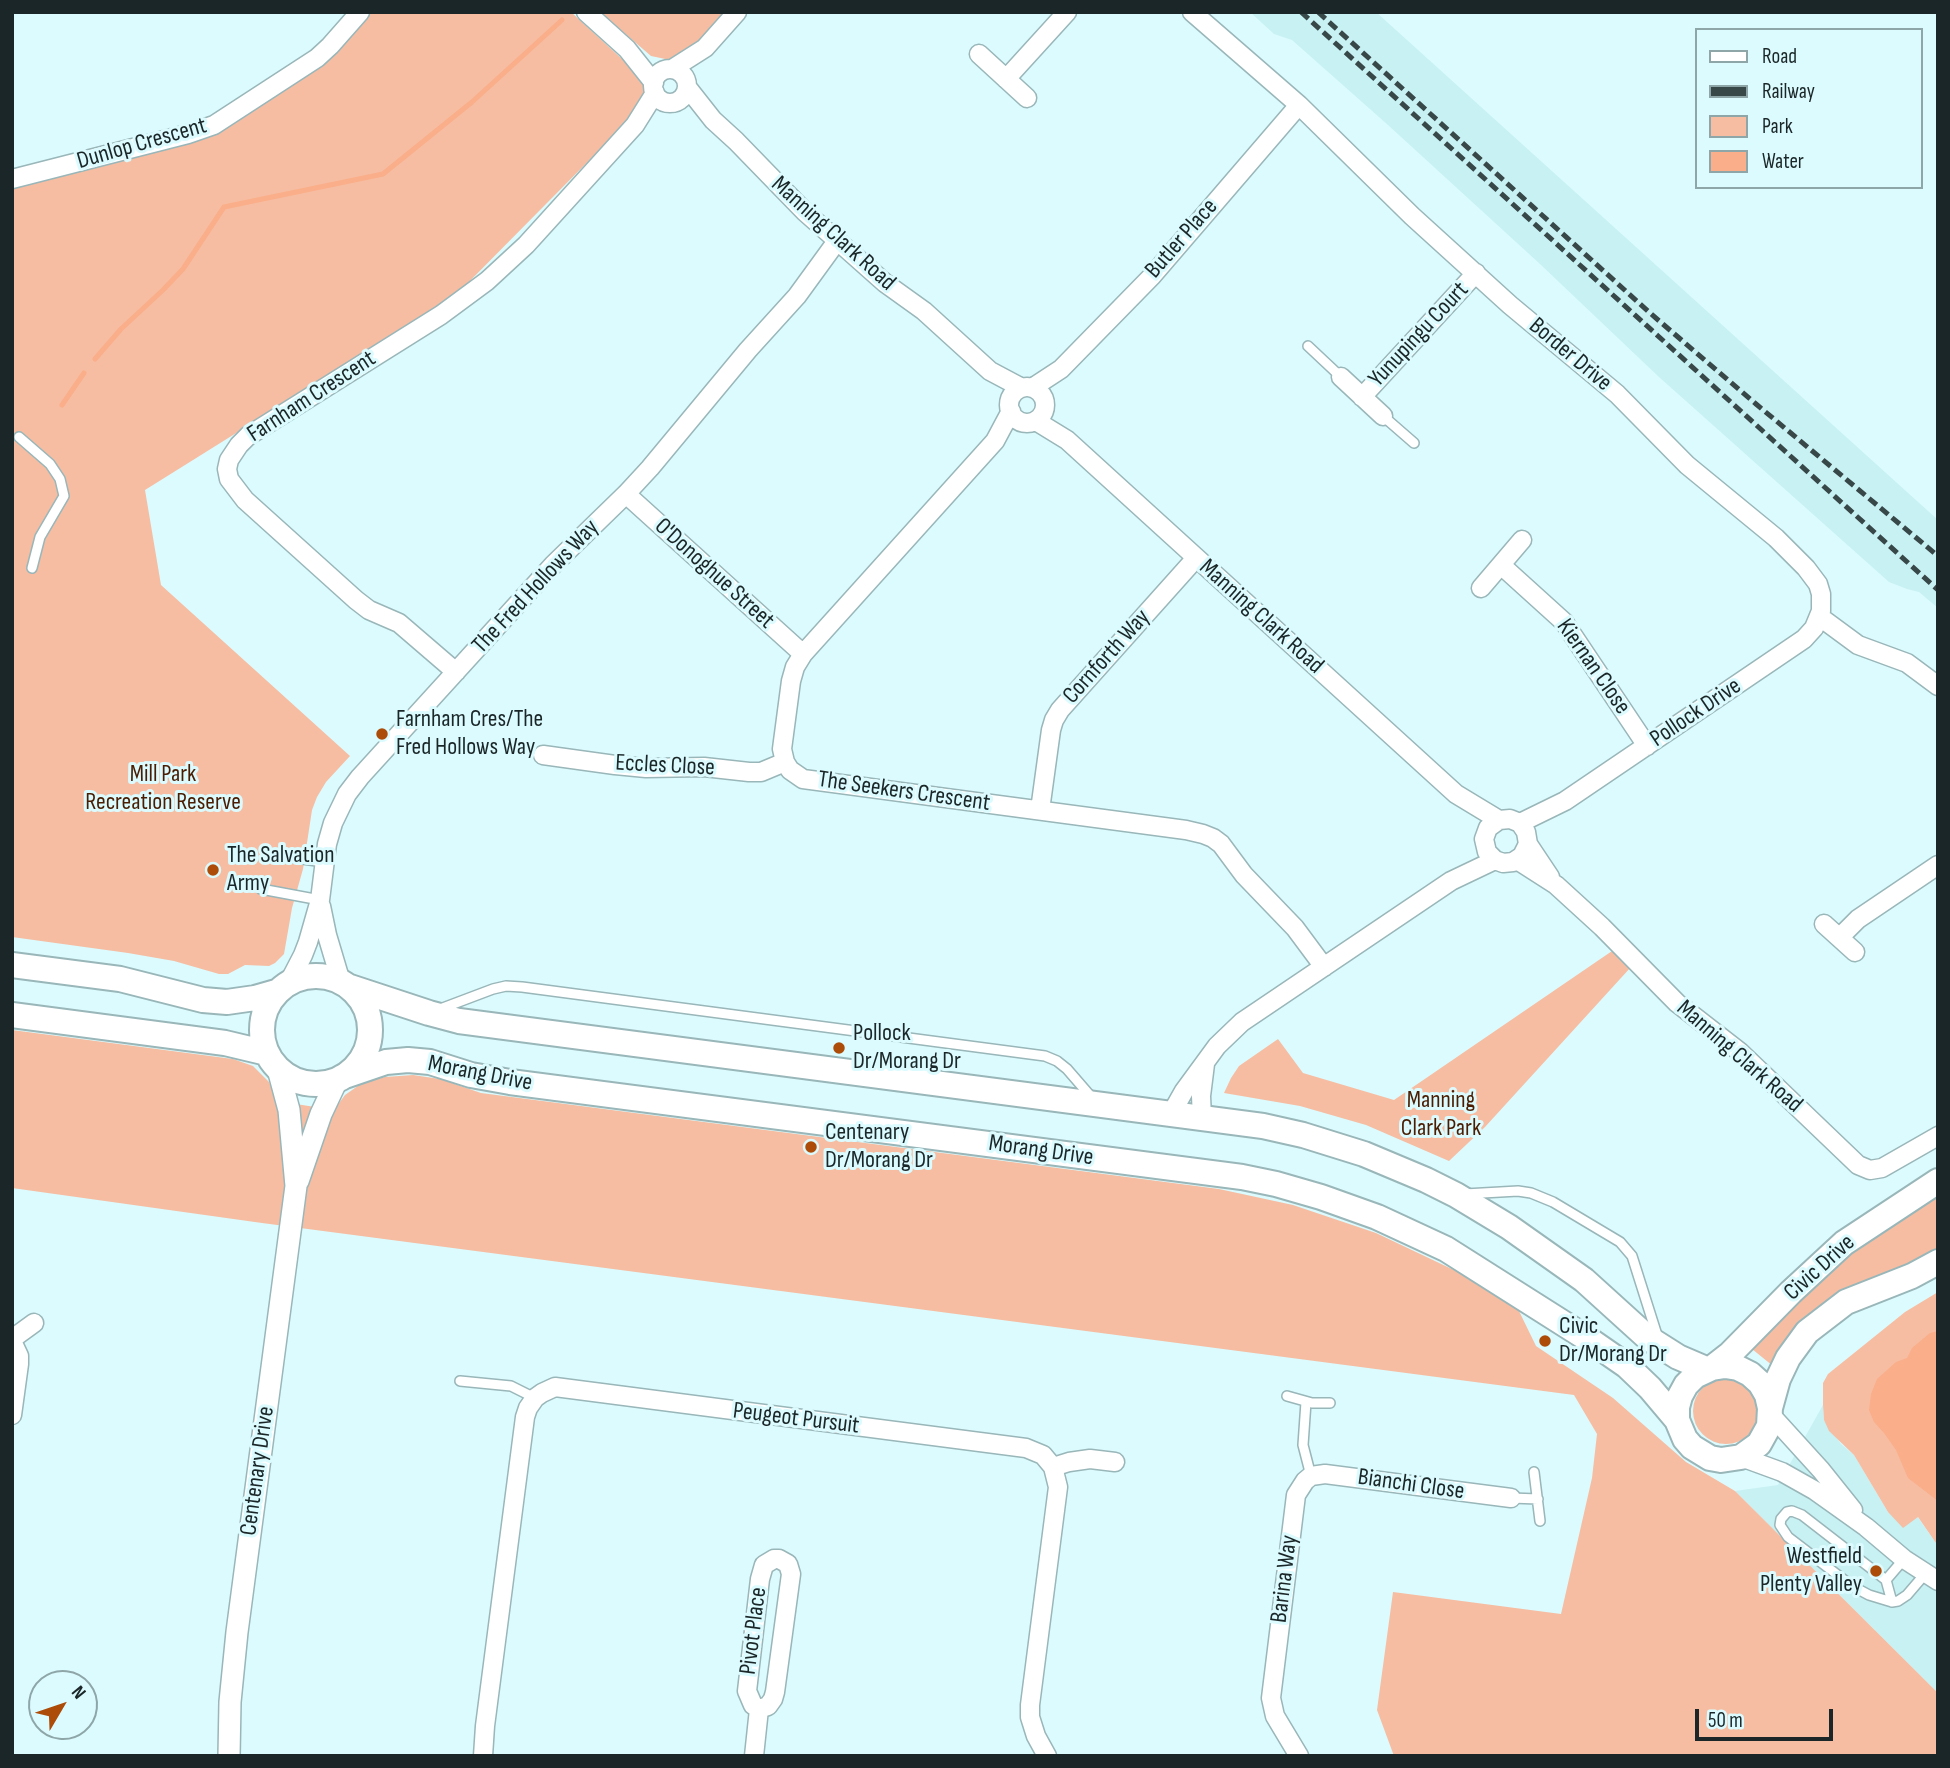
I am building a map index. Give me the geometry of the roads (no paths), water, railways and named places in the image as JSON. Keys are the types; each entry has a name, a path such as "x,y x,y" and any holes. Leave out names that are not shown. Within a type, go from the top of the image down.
{"main road":[{"path":"12,965 120,979 203,1000 227,1002 255,998 306,976 324,976 345,985 362,1001 370,1034 365,1051 356,1066 339,1079 321,1084 291,1078 272,1061 225,1043 12,1015"},
{"name":"Morang Drive","path":"345,985 459,1021 1263,1126 1303,1135 1364,1154 1456,1195 1509,1227 1584,1280 1662,1348 1709,1368"},
{"path":"272,1061 262,1037 262,1021 267,1006 282,987"},
{"name":"Morang Drive","path":"339,1079 386,1062 430,1062 471,1075 510,1082 1276,1184 1377,1217 1446,1249 1627,1366 1678,1420"},
{"name":"Civic Drive","path":"1709,1368 1742,1343 1791,1292 1844,1243 1938,1181"},
{"name":"Civic Drive","path":"1771,1411 1778,1379 1788,1358 1807,1332 1846,1302 1912,1276 1938,1262"},
{"path":"1725,1366 1738,1368 1760,1383 1767,1395 1771,1411 1769,1426 1759,1444 1741,1457 1721,1460 1701,1454 1685,1439 1678,1420 1677,1407 1686,1385 1709,1368 1725,1366"}],"street":[{"name":"Dunlop Crescent","path":"12,179 214,125 317,58 360,12"},
{"name":"Manning Clark Road","path":"586,12 671,91 713,120 805,212 885,284 924,312 1457,794 1499,820"},
{"path":"705,48 658,74 671,91 737,12"},
{"path":"1006,79 1067,12"},
{"name":"Border Drive","path":"1192,12 1299,105 1412,216 1510,305 1607,385 1687,465 1792,553 1818,584 1822,600 1820,617"},
{"name":"Manning Clark Road","path":"627,49 669,69"},
{"path":"979,54 1027,98"},
{"name":"Farnham Crescent","path":"456,672 405,627 369,610 355,600 246,500 229,479 229,460 248,436 441,315 487,281 526,244 635,125 671,91"},
{"name":"Butler Place","path":"1028,405 1152,276 1299,105"},
{"name":"The Fred Hollows Way","path":"282,987 303,955 320,900 324,862 333,823 347,794 553,565 626,494 748,350 843,246"},
{"name":"Yunupingu Court","path":"1362,397 1476,273"},
{"path":"1341,377 1383,416"},
{"name":"The Seekers Crescent","path":"1028,405 803,654 791,681 782,748 785,762 803,779 1203,834 1221,844 1256,889 1295,928 1324,967"},
{"name":"O'Donoghue Street","path":"626,494 803,654"},
{"path":"1481,588 1522,540"},
{"name":"Cornforth Way","path":"1040,810 1051,730 1060,710 1196,558"},
{"name":"Kiernan Close","path":"1501,565 1564,622 1647,746"},
{"path":"1820,617 1858,645 1908,663 1938,686"},
{"name":"Pollock Drive","path":"1525,835 1565,801 1798,643 1811,632 1820,617"},
{"name":"Eccles Close","path":"543,755 625,766 704,767 749,772 761,772 785,762"},
{"name":"Manning Clark Road","path":"1457,794 1488,847"},
{"path":"1510,819 1525,835 1526,851 1517,860 1503,863 1488,847 1488,828 1499,820 1510,819"},
{"name":"Manning Clark Road","path":"1525,835 1540,865 1556,885 1677,1003 1748,1060 1858,1165 1870,1170 1882,1168 1938,1136"},
{"path":"1171,1114 1184,1091 1217,1046 1242,1022 1451,881 1488,847"},
{"name":"Manning Clark Road","path":"1517,860 1556,885"},
{"path":"1839,937 1858,919 1938,865"},
{"name":"The Fred Hollows Way","path":"320,900 327,935 345,985"},
{"path":"1825,924 1856,952"},
{"name":"Centenary Drive","path":"272,1061 289,1110 296,1186"},
{"path":"1202,1118 1201,1096 1205,1064"},
{"name":"Centenary Drive","path":"229,1756 230,1702 237,1632 296,1186 321,1114 339,1079"},
{"path":"12,1415 19,1356 12,1340 34,1323"},
{"name":"Peugeot Pursuit","path":"535,1398 549,1389 560,1387 1026,1448 1043,1455 1053,1467"},
{"path":"483,1756 524,1424 528,1408 535,1398"},
{"path":"1771,1411 1866,1527"},
{"path":"1741,1457 1798,1480 1931,1577"},
{"path":"1043,1754 1032,1726 1030,1705 1058,1488 1053,1467 1090,1459 1115,1462"},
{"name":"Bianchi Close","path":"1311,1476 1325,1474 1511,1498"},
{"name":"Barina Way","path":"1299,1756 1275,1716 1271,1698 1296,1495 1311,1476"},
{"name":"Pivot Place","path":"779,1559 788,1564 791,1574 775,1692 768,1706 759,1709 753,1705 747,1691 760,1579 764,1565 779,1559"},
{"name":"Pivot Place","path":"754,1756 759,1709"}],"lane":[{"path":"1308,346 1341,377"},
{"path":"1383,416 1414,443"},
{"path":"19,437 50,464 60,479 64,496 40,537 32,568"},
{"path":"266,854 324,862"},
{"path":"261,890 320,900"},
{"path":"429,1013 493,989 522,986 1045,1056 1067,1069 1098,1104"},
{"path":"1456,1195 1518,1191 1531,1193 1553,1202 1620,1242 1632,1256 1662,1348"},
{"path":"460,1381 511,1386 535,1398"},
{"path":"1287,1396 1307,1402 1330,1403"},
{"path":"1307,1402 1303,1445 1311,1476"},
{"path":"1534,1472 1540,1521"},
{"path":"1511,1498 1538,1499"},
{"path":"1892,1602 1886,1580 1802,1515 1792,1511 1784,1515 1780,1525 1788,1537 1852,1586 1869,1595 1892,1602 1898,1601 1931,1577"},
{"path":"1886,1580 1904,1559"}],"water":[{"path":"1938,1331 1938,1501 1908,1478 1896,1450 1874,1422 1869,1410 1877,1379 1896,1362 1907,1358 1912,1348 1930,1333"}],"waterway":[{"path":"95,359 121,329 183,269 224,207 383,174 472,102 562,20"},
{"path":"62,405 84,373"}],"railway":[{"path":"1301,12 1938,590"},
{"path":"1318,12 1650,313 1938,556"}],"place":[{"name":"Farnham Cres/The Fred Hollows Way","path":"382,734"},
{"name":"The Salvation Army","path":"213,870"},
{"name":"Pollock Dr/Morang Dr","path":"839,1048"},
{"name":"Centenary Dr/Morang Dr","path":"811,1147"},
{"name":"Civic Dr/Morang Dr","path":"1545,1341"},
{"name":"Westfield Plenty Valley","path":"1876,1571"}],"park label":[{"name":"Mill Park Recreation Reserve","path":"163,789"},
{"name":"Manning Clark Park","path":"1441,1115"}]}
